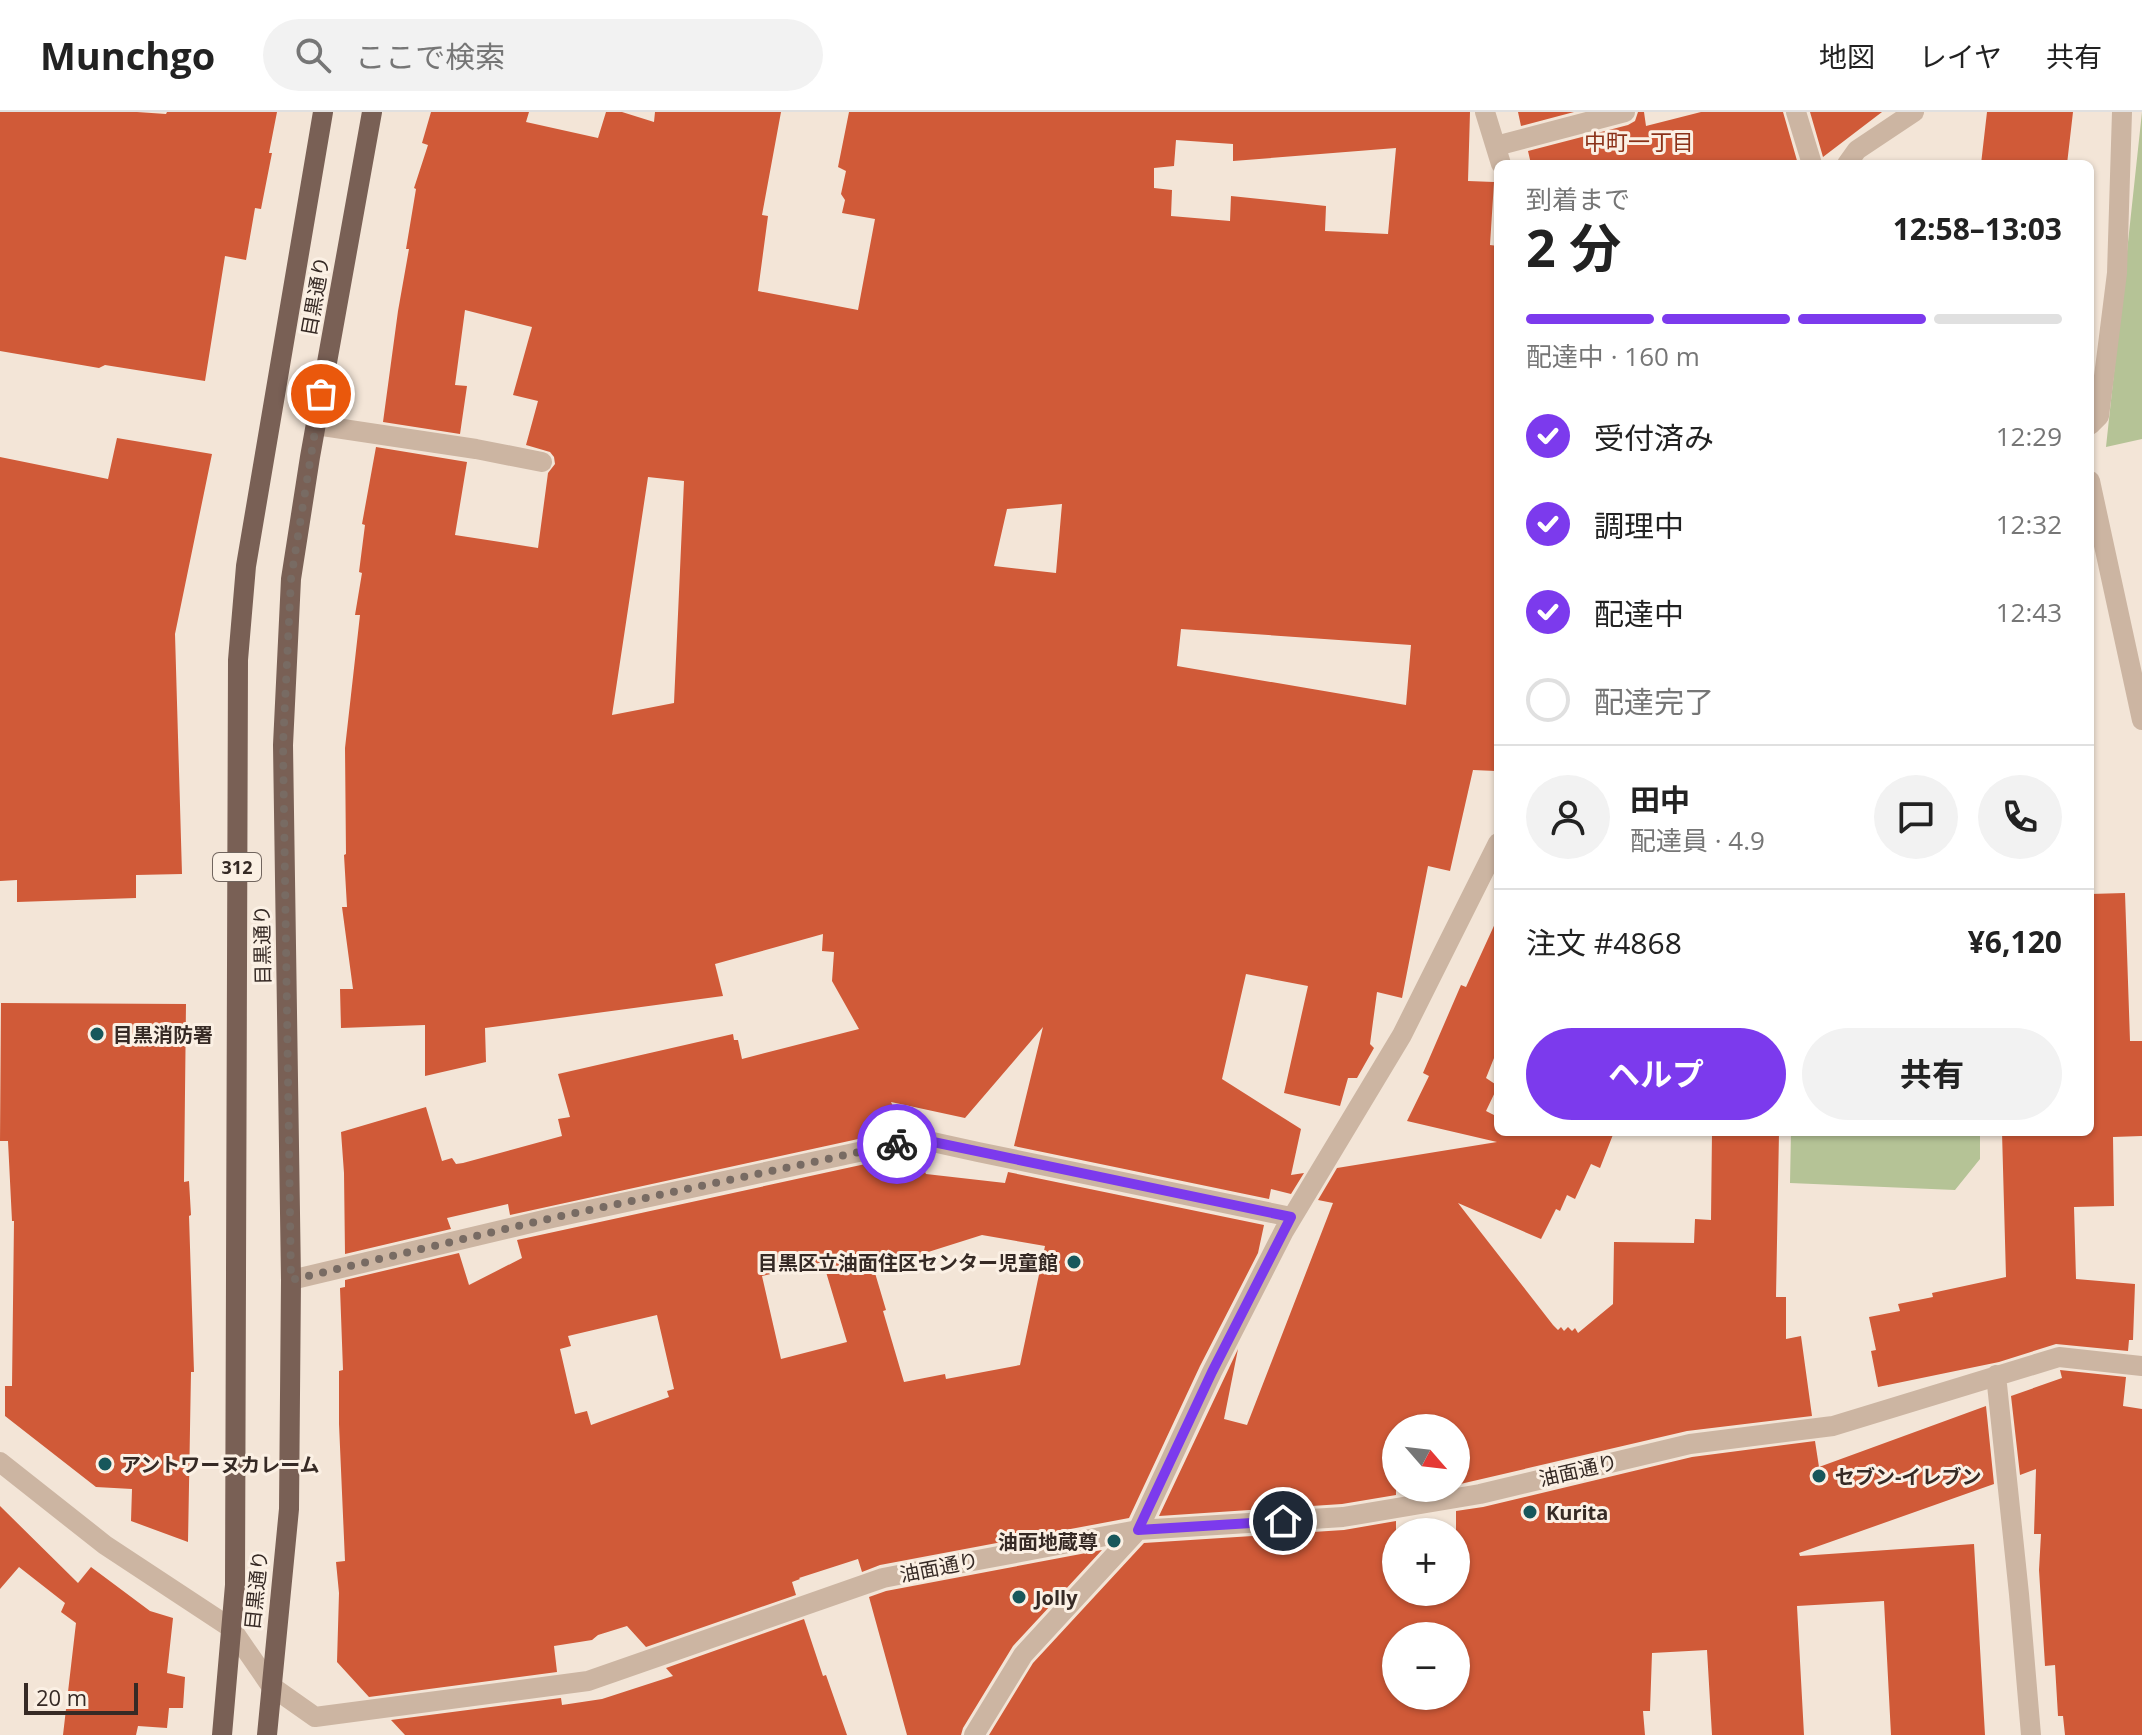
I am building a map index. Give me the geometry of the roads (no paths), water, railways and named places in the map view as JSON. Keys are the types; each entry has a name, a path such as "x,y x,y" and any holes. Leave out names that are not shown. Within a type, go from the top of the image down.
{"main road":[{"name":"目黒通り","path":"222,1735 235,1585 238,660 246,566 323,112"},
{"name":"目黒通り","path":"267,1735 289,1509 291,1280 283,745 291,579 372,112"}],"street":[{"path":"1485,112 1499,155 1625,112"},
{"path":"1796,112 1811,160"},
{"path":"1850,160 1857,150 1914,112"},
{"path":"2094,421 2099,416 2117,273 2122,112"},
{"path":"316,425 542,462"},
{"path":"2094,499 2142,720"},
{"path":"974,1735 1023,1655 1138,1530 1212,1372 1291,1217 1402,1035 1494,851"},
{"path":"291,1280 552,1218 919,1139 1291,1217"},
{"name":"油面通り","path":"271,1686 315,1717 588,1681 883,1578 1138,1530 1343,1517 1480,1494 1690,1444 1833,1426 2059,1357 2142,1364"},
{"path":"1996,1375 2031,1735"},
{"path":"0,1462 105,1545 231,1628 271,1686"}],"place":[{"name":"目黒消防署","path":"97,1034"},
{"name":"目黒区立油面住区センター児童館","path":"1074,1262"},
{"name":"アントワーヌカレーム","path":"105,1464"},
{"name":"セブン-イレブン","path":"1819,1476"},
{"name":"Kurita","path":"1530,1512"},
{"name":"油面地蔵尊","path":"1114,1541"},
{"name":"Jolly","path":"1019,1597"}],"district":[{"name":"中町一丁目","path":"1639,141"}]}
